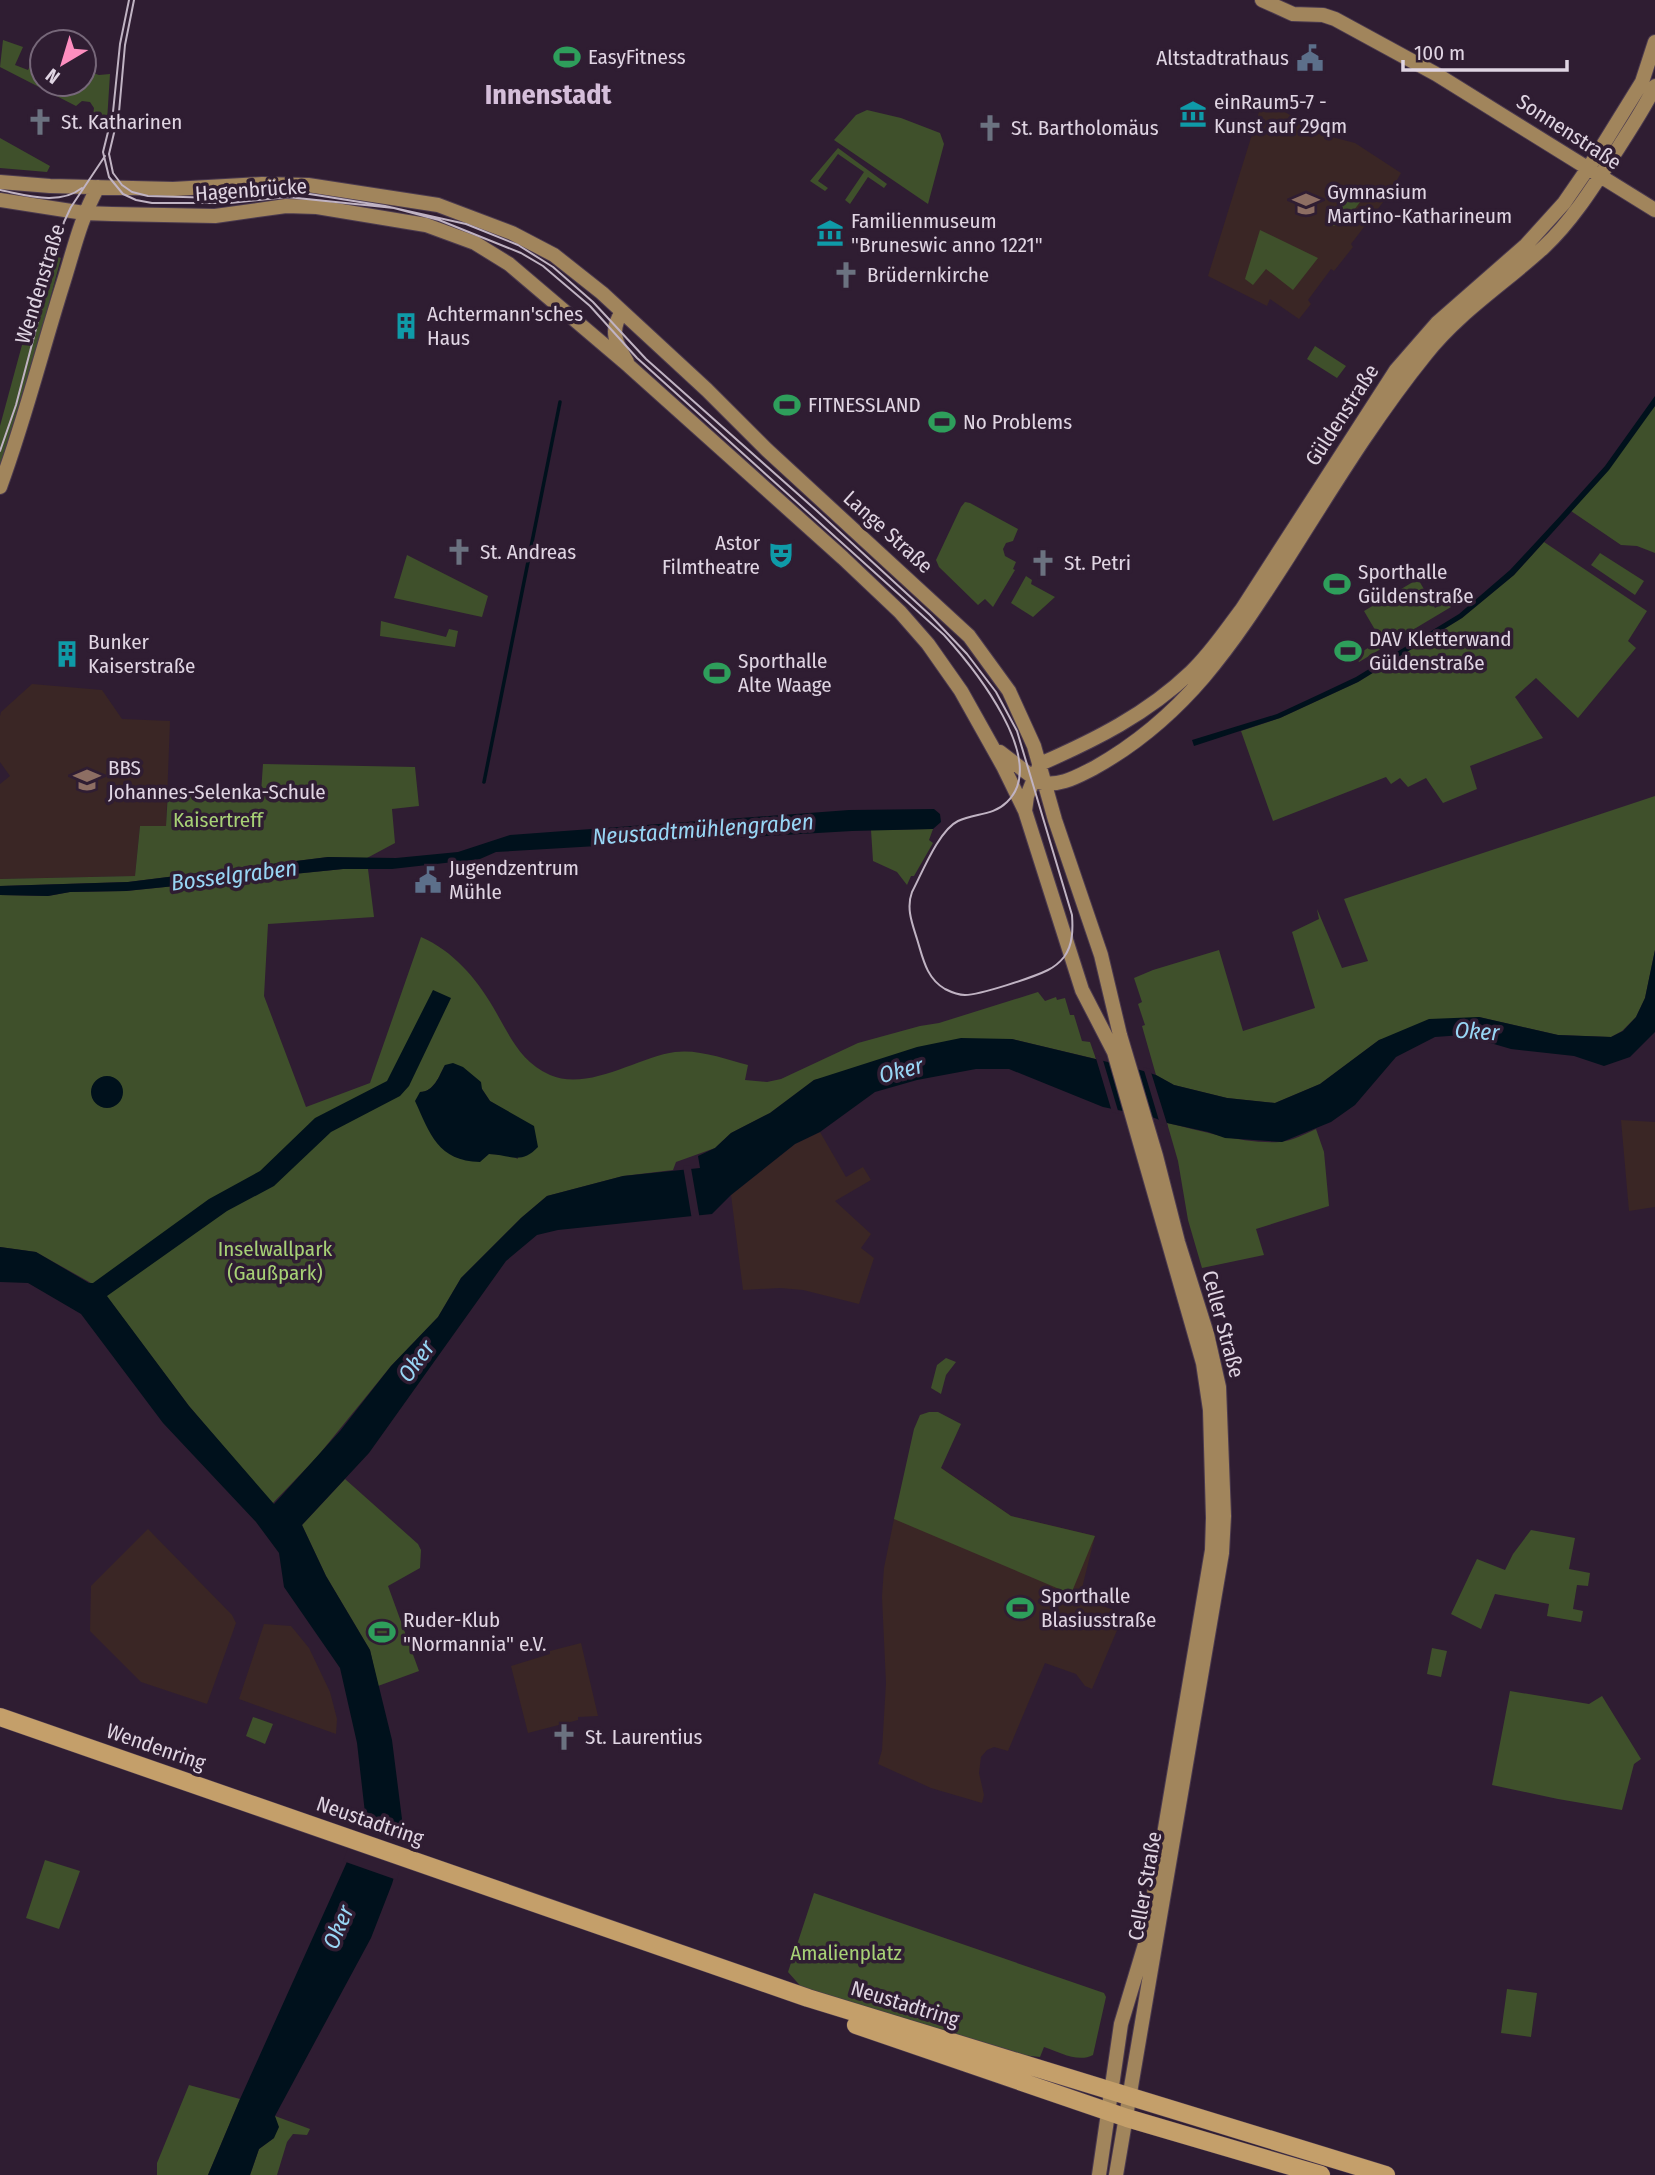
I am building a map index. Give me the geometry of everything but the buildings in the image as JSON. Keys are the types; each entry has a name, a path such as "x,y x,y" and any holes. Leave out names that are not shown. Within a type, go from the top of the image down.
{"main road":[{"name":"Sonnenstraße","path":"1262,0 1293,14 1323,15 1335,19 1461,89 1655,210"},
{"name":"Güldenstraße","path":"1040,781 1062,782 1129,747 1160,724 1199,683 1244,624 1410,373 1453,323 1558,233 1642,82 1655,42"},
{"name":"Güldenstraße","path":"1040,764 1123,724 1193,671 1242,609 1396,370 1437,323 1541,230 1594,172 1642,111 1655,86"},
{"name":"Hagenbrücke","path":"0,182 196,188 293,184 419,201 453,210 533,243 577,273 627,317"},
{"name":"Wendenstraße","path":"0,487 27,408 84,213 98,187"},
{"name":"Hagenbrücke","path":"0,200 84,213 222,216 299,206 419,223 455,234 496,254 598,341"},
{"name":"Lange Straße","path":"627,317 969,636 994,668 1015,702 1040,764"},
{"path":"627,317 614,331 598,341 843,558 900,612 940,661 995,748 1025,811"},
{"path":"577,323 655,344"},
{"path":"614,331 629,366"},
{"path":"995,748 1040,781"},
{"path":"1025,811 1027,796 1040,781 1040,764"},
{"name":"Celler Straße","path":"1040,781 1107,973 1120,1053 1145,1138 1208,1384 1213,1518 1212,1592 1116,2175"},
{"name":"Celler Straße","path":"1025,811 1082,990 1120,1053"},
{"name":"Celler Straße","path":"1099,2175 1121,2024 1146,1941 1212,1592"},
{"name":"Wendenring","path":"0,1717 295,1825"},
{"name":"Wendenring","path":"0,1727 295,1825"},
{"name":"Neustadtring","path":"295,1825 1107,2112 1321,2175"},
{"name":"Neustadtring","path":"418,1868 795,1993 1386,2175"},
{"name":"Celler Straße","path":"1130,1990 1141,1984 1151,1973"},
{"name":"Celler Straße","path":"1130,1990 1135,1998 1141,2029"}],"shaded area":[{"name":"Gymnasium Martino-Katharineum","path":"1263,99 1324,135 1355,143 1401,173 1387,197 1351,244 1353,247 1334,271 1331,269 1308,300 1311,304 1299,319 1270,299 1267,306 1208,276"},
{"name":"BBS Johannes-Selenka-Schule","path":"32,684 102,690 122,719 170,721 166,827 140,826 135,876 0,879 0,784 10,776 0,762 0,716 1,712"},
{"path":"1621,1120 1655,1122 1655,1207 1629,1211"},
{"path":"820,1132 846,1177 863,1167 871,1180 835,1201 871,1234 861,1248 874,1258 859,1304 803,1290 743,1290 731,1195 795,1144"},
{"path":"940,1467 1011,1516 1095,1536 1082,1588 1092,1602 1124,1614 1092,1689 1085,1686 1076,1674 1045,1663 1008,1751 994,1747 981,1757 979,1773 984,1795 982,1803 931,1788 878,1764 882,1750 886,1683 882,1597 884,1568 894,1519 904,1478"},
{"path":"148,1529 232,1615 236,1623 207,1704 141,1682 90,1631 91,1586"},
{"path":"264,1624 291,1626 309,1648 330,1692 337,1719 336,1734 239,1699"},
{"path":"581,1643 598,1716 578,1717 578,1720 528,1733 511,1666"}],"green space":[{"path":"3,40 23,47 15,65 28,70 28,81 0,67"},
{"path":"110,74 107,121 93,116 94,108 90,102 82,101 76,106 60,98 98,98 98,75"},
{"path":"867,110 901,118 940,133 944,144 928,204 834,140 856,115"},
{"path":"0,138 50,166 47,172 0,168"},
{"path":"838,148 887,184 884,188 868,177 850,204 845,200 864,172 838,154 818,181 828,188 825,191 810,181"},
{"path":"1348,196 1360,202 1343,225 1338,222 1334,226 1330,223 1341,208 1341,200"},
{"path":"1260,230 1318,258 1293,290 1266,269 1253,285 1245,279"},
{"path":"47,253 61,258 18,420 0,470 0,426"},
{"path":"1315,346 1346,366 1337,378 1307,359"},
{"path":"1655,406 1655,553 1637,546 1621,545 1571,511"},
{"path":"965,502 1018,529 1013,541 1006,543 1003,549 1005,556 1016,562 1013,569 1015,570 993,607 985,599 978,605 939,567 936,560"},
{"path":"1544,542 1647,611 1628,641 1636,648 1578,718 1536,678 1515,697 1543,738 1470,766 1477,789 1443,803 1426,778 1408,787 1400,778 1391,784 1386,777 1273,821 1241,731 1280,718 1358,682 1462,618 1514,575"},
{"path":"1600,553 1644,581 1635,595 1591,565"},
{"path":"407,555 488,596 482,617 394,598"},
{"path":"1026,576 1032,580 1031,584 1055,597 1033,617 1011,603"},
{"path":"1418,579 1435,608 1448,601 1451,607 1359,662 1355,656 1381,640 1364,611"},
{"path":"381,621 446,637 449,629 458,631 455,647 380,636"},
{"name":"Kaisertreff","path":"263,764 415,767 419,806 392,809 395,843 367,858 328,857 128,882 0,886 0,879 135,876 140,826 166,826 168,792 261,793"},
{"path":"1655,796 1655,950 1645,998 1636,1017 1622,1031 1611,1037 1558,1035 1479,1017 1379,1040 1320,1084 1275,1103 1227,1098 1174,1085 1156,1075 1142,1026 1145,1025 1138,1004 1142,1002 1134,978 1219,950 1243,1031 1315,1008 1292,932 1319,919 1317,909 1342,968 1368,961 1344,899"},
{"path":"933,829 929,840 933,843 907,885 897,872 873,861 871,830"},
{"name":"Inselwallpark (Gaußpark)","path":"343,869 368,869 374,917 268,924 264,996 306,1107 370,1083 421,937 443,950 471,976 516,1046 530,1062 550,1075 565,1079 596,1077 661,1055 684,1051 748,1065 745,1080 767,1082 781,1079 858,1043 939,1023 1038,992 1045,1001 1056,997 1057,1000 1065,998 1070,1015 1074,1015 1082,1041 1090,1042 1096,1059 1012,1039 814,1080 770,1113 731,1133 715,1148 676,1162 673,1170 623,1176 547,1196 461,1278 438,1317 391,1366 317,1457 272,1504 189,1406 107,1297 91,1283 36,1252 0,1247 0,895 48,896 70,892 126,891","holes":["445,1065 482,1089 490,1101 503,1109 518,1159 509,1155 489,1154 420,1092 432,1086"]},
{"path":"1167,1123 1223,1136 1265,1142 1289,1140 1316,1129 1324,1152 1329,1206 1256,1229 1264,1255 1202,1268 1188,1220 1178,1161"},
{"path":"946,1358 956,1362 946,1375 941,1394 931,1388 937,1365"},
{"path":"938,1412 961,1424 941,1468 1011,1516 1095,1536 1071,1594 894,1519 914,1429 920,1415"},
{"path":"345,1479 418,1544 421,1550 420,1568 388,1586 419,1671 378,1686 370,1650 326,1576 302,1525"},
{"path":"1531,1530 1575,1538 1569,1569 1590,1573 1588,1586 1577,1585 1573,1609 1583,1611 1581,1622 1547,1616 1549,1604 1495,1594 1481,1629 1451,1614 1477,1559 1505,1570"},
{"path":"1432,1648 1447,1651 1441,1677 1427,1674"},
{"path":"1510,1691 1589,1704 1602,1696 1641,1759 1634,1764 1622,1810 1492,1785"},
{"path":"253,1717 273,1724 265,1744 246,1736"},
{"path":"45,1860 80,1871 59,1929 26,1918"},
{"name":"Amalienplatz","path":"814,1893 1104,1993 1106,1997 1093,2055 1081,2058 1044,2047 1040,2057 1013,2054 804,1990 788,1972"},
{"path":"1507,1989 1537,1993 1531,2037 1501,2033"},
{"path":"189,2085 240,2099 208,2175 157,2175 157,2163"},
{"path":"275,2116 310,2129 307,2135 293,2134 287,2142 277,2175 250,2175 259,2149 274,2138"}],"water":[{"path":"1655,396 1655,406 1609,470 1514,575 1462,618 1358,682 1280,718 1194,746 1192,740 1277,714 1356,677 1459,614 1510,570 1561,515 1605,466"},
{"path":"934,809 940,814 941,822 933,829 852,831 496,852 480,859 392,869 343,869 126,891 70,892 48,896 0,895 0,886 128,882 328,857 396,858 458,852 510,835 849,810"},
{"name":"Oker","path":"1655,950 1655,1032 1630,1057 1604,1066 1574,1056 1511,1049 1463,1035 1435,1037 1396,1057 1355,1105 1331,1122 1282,1142 1225,1138 1152,1117 1103,1107 1009,1069 976,1069 917,1080 875,1092 820,1132 795,1144 731,1195 712,1214 558,1230 537,1235 506,1261 369,1453 302,1525 326,1576 370,1650 392,1740 402,1819 399,1860 371,1938 275,2116 279,2127 274,2138 259,2149 250,2175 208,2175 346,1864 365,1813 357,1743 340,1668 284,1587 279,1553 256,1522 163,1423 81,1314 28,1283 0,1282 0,1247 36,1252 93,1283 209,1199 260,1171 315,1118 387,1081 433,990 451,998 409,1086 400,1096 331,1132 274,1186 227,1211 107,1296 189,1406 274,1504 340,1431 391,1366 438,1317 461,1278 547,1196 623,1176 700,1168 698,1156 715,1148 731,1133 770,1113 814,1080 917,1047 961,1038 1012,1039 1137,1069 1174,1085 1227,1098 1275,1103 1320,1084 1379,1040 1429,1019 1479,1017 1558,1035 1611,1037 1623,1031 1636,1017 1645,998"},
{"path":"453,1063 463,1067 481,1082 490,1101 534,1126 538,1147 532,1153 515,1158 489,1154 480,1162 454,1157 437,1143 415,1101 420,1092 432,1086 445,1065"},
{"path":"107,1076 119,1080 123,1092 119,1104 107,1108 95,1104 91,1092 95,1080"}],"pier":[{"path":"1095,1055 1102,1057 1119,1114 1112,1112"},
{"path":"1143,1067 1150,1069 1168,1127 1160,1124"},
{"path":"691,1165 700,1220 692,1220 683,1166"},
{"path":"356,1826 403,1843 397,1880 343,1861"}],"waterway":[{"path":"484,782 560,402"}],"tram line":[{"path":"129,0 120,44 113,112 103,152 109,177 123,194 152,203 230,203 287,197 394,208 439,220 521,253 543,266 590,306 637,358 944,635 988,691 1002,715 1014,740 1019,763 1018,784 1002,807 964,818 951,826 932,853 912,892 910,904 910,916 923,960 933,979 945,989 965,995 1031,977 1061,961 1071,942 1072,915 1017,731 996,692 967,654 930,615 646,359 593,302 553,267 518,245 466,224 385,206 297,192 218,198 148,196 132,192 122,185 113,173 109,154 119,112 125,45 134,0"},
{"path":"0,451 16,405 64,222 105,156"},
{"path":"0,190 53,198 63,197 82,188"}],"place":[{"name":"EasyFitness","path":"567,57"},
{"name":"Altstadtrathaus","path":"1310,58"},
{"name":"einRaum5-7 - Kunst auf 29qm","path":"1193,114"},
{"name":"St. Katharinen","path":"40,122"},
{"name":"St. Bartholomäus","path":"990,128"},
{"name":"Gymnasium Martino-Katharineum","path":"1306,204"},
{"name":"Familienmuseum \"Bruneswic anno 1221\"","path":"830,233"},
{"name":"Brüdernkirche","path":"846,275"},
{"name":"Achtermann'sches Haus","path":"406,326"},
{"name":"FITNESSLAND","path":"787,405"},
{"name":"No Problems","path":"942,422"},
{"name":"St. Andreas","path":"459,552"},
{"name":"Astor Filmtheatre","path":"781,555"},
{"name":"St. Petri","path":"1043,563"},
{"name":"Sporthalle Güldenstraße","path":"1337,584"},
{"name":"DAV Kletterwand Güldenstraße","path":"1348,651"},
{"name":"Bunker Kaiserstraße","path":"67,654"},
{"name":"Sporthalle Alte Waage","path":"717,673"},
{"name":"BBS Johannes-Selenka-Schule","path":"87,780"},
{"name":"Jugendzentrum Mühle","path":"428,880"},
{"name":"Sporthalle Blasiusstraße","path":"1020,1608"},
{"name":"Ruder-Klub \"Normannia\" e.V.","path":"382,1632"},
{"name":"St. Laurentius","path":"564,1737"}],"district":[{"name":"Innenstadt","path":"548,94"}],"water label":[{"name":"Neustadtmühlengraben","path":"703,829"},
{"name":"Bosselgraben","path":"234,875"}]}
